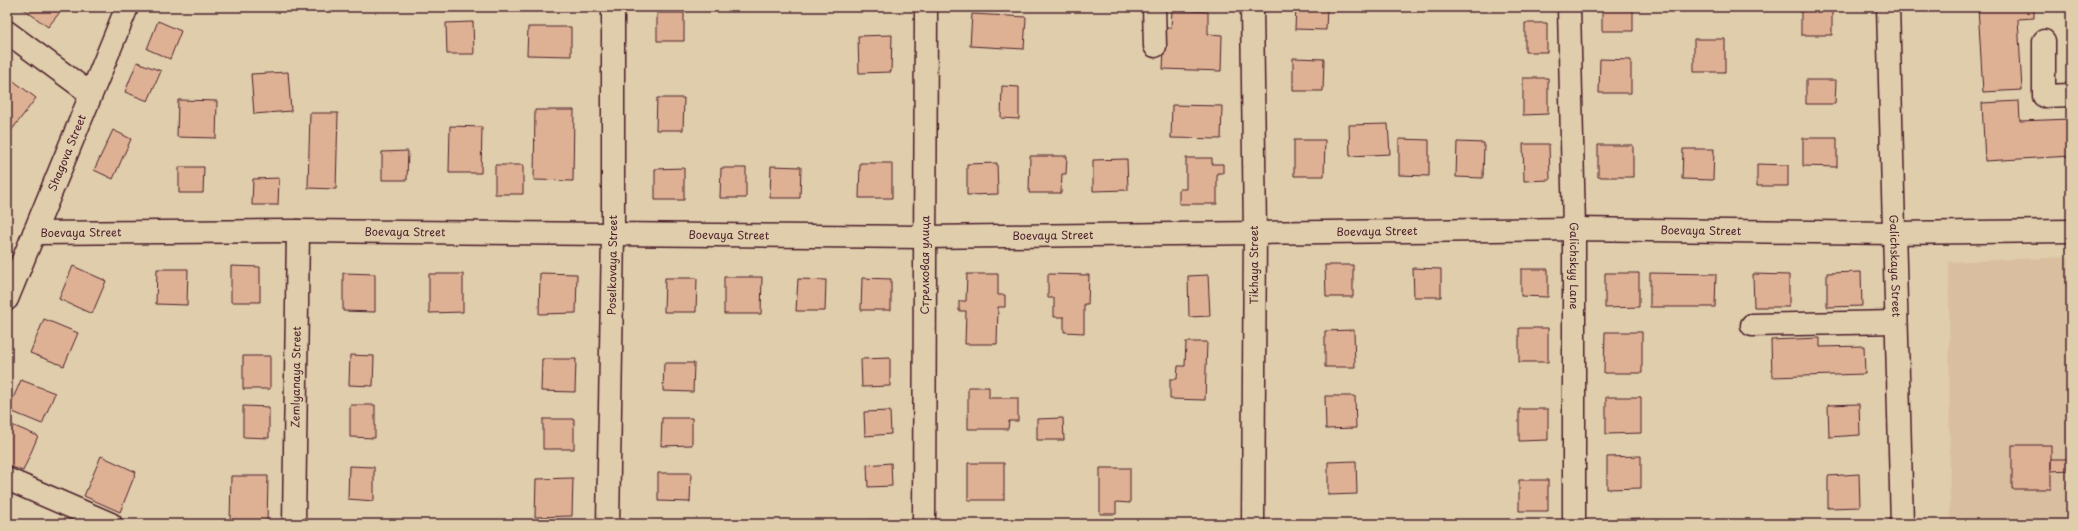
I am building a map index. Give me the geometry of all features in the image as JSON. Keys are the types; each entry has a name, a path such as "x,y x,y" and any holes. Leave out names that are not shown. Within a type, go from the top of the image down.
{"street":[{"name":"Shagova Street","path":"7,299 127,7"},
{"name":"Poselkovaya Street","path":"608,524 613,235 613,7"},
{"name":"Стрелковая улица","path":"924,524 926,7"},
{"path":"1154,7 1155,46"},
{"name":"Tikhaya Street","path":"1252,7 1255,233 1253,524"},
{"name":"Galichskyy Lane","path":"1569,7 1574,229 1574,524"},
{"name":"Galichskaya Street","path":"1888,7 1902,524"},
{"path":"7,32 91,94"},
{"path":"2044,41 2044,96 2071,95"},
{"name":"Boevaya Street","path":"34,233 298,231 924,237 1574,229 1894,233 2071,231"},
{"name":"Zemlyanaya Street","path":"294,524 298,231"},
{"path":"1752,325 1896,322"},
{"path":"7,479 111,524"}],"shaded area":[{"path":"2071,257 2071,524 1950,524 1949,262"}],"building":[{"path":"21,7 64,7 48,27"},
{"path":"340,7 366,7 366,8 340,9"},
{"path":"1296,7 1327,7 1326,30 1295,29"},
{"path":"1602,7 1633,7 1633,31 1602,31"},
{"path":"1801,7 1832,7 1832,35 1801,35"},
{"path":"1978,7 2034,7 2034,18 2018,19 2022,90 1983,92"},
{"path":"1172,10 1208,12 1208,34 1222,35 1221,71 1163,69 1165,28 1171,28"},
{"path":"657,13 684,13 684,41 657,41"},
{"path":"972,14 1026,17 1024,49 970,46"},
{"path":"158,21 181,31 170,59 147,49"},
{"path":"473,22 474,54 447,54 446,23"},
{"path":"1525,23 1547,23 1547,52 1525,52"},
{"path":"528,27 571,27 571,56 527,55"},
{"path":"892,35 891,72 859,73 858,36"},
{"path":"1694,39 1725,39 1725,72 1694,72"},
{"path":"1293,58 1324,59 1323,91 1293,91"},
{"path":"1600,59 1631,60 1631,93 1599,93"},
{"path":"137,62 161,71 148,101 125,92"},
{"path":"288,72 291,111 254,114 251,74"},
{"path":"7,76 36,98 11,131 7,128"},
{"path":"1523,78 1548,78 1548,114 1523,115"},
{"path":"1806,80 1836,80 1835,104 1806,104"},
{"path":"1002,86 1019,87 1019,119 1001,118"},
{"path":"657,98 684,98 683,130 656,130"},
{"path":"178,100 217,101 216,138 177,137"},
{"path":"2019,101 2020,121 2071,119 2071,156 1985,161 1982,103"},
{"path":"1172,105 1222,106 1221,139 1171,138"},
{"path":"535,110 574,110 573,181 534,180"},
{"path":"310,113 338,113 336,189 308,188"},
{"path":"1388,124 1390,154 1350,156 1349,125"},
{"path":"450,126 482,127 481,173 449,173"},
{"path":"113,130 131,139 113,179 94,170"},
{"path":"1803,138 1837,138 1837,167 1803,166"},
{"path":"1399,139 1429,140 1429,176 1399,175"},
{"path":"1294,140 1325,140 1324,176 1294,176"},
{"path":"1457,142 1484,143 1483,178 1456,177"},
{"path":"1523,144 1549,144 1550,180 1524,181"},
{"path":"1598,145 1633,145 1633,177 1598,177"},
{"path":"1683,149 1714,149 1713,180 1682,179"},
{"path":"408,151 407,180 382,180 382,152"},
{"path":"1030,156 1067,156 1066,174 1062,174 1061,193 1029,193"},
{"path":"1186,158 1212,158 1212,164 1223,164 1223,173 1217,173 1217,204 1179,204 1179,189 1186,189"},
{"path":"1127,159 1128,190 1093,191 1093,160"},
{"path":"860,163 892,163 892,198 859,198"},
{"path":"997,163 998,194 967,195 967,164"},
{"path":"1757,164 1788,165 1788,186 1757,186"},
{"path":"495,165 523,165 523,194 495,194"},
{"path":"771,166 801,167 800,198 770,198"},
{"path":"179,167 204,167 203,193 179,193"},
{"path":"684,168 684,200 655,200 655,169"},
{"path":"721,168 746,168 746,198 720,198"},
{"path":"279,178 278,205 252,205 253,179"},
{"path":"1325,265 1353,265 1353,297 1326,297"},
{"path":"73,266 106,281 92,314 59,299"},
{"path":"231,266 260,267 260,302 231,302"},
{"path":"1413,268 1441,269 1441,297 1414,297"},
{"path":"157,269 188,269 187,305 156,304"},
{"path":"1521,269 1548,269 1548,297 1521,296"},
{"path":"1861,272 1862,306 1827,307 1827,273"},
{"path":"343,273 375,274 375,312 343,311"},
{"path":"540,273 577,274 576,313 539,314"},
{"path":"1605,273 1639,273 1639,307 1605,308"},
{"path":"1650,273 1716,274 1715,307 1650,307"},
{"path":"429,274 463,274 463,312 429,313"},
{"path":"967,274 998,274 998,295 1005,295 1005,307 998,307 997,344 965,344 966,311 959,311 959,301 966,301"},
{"path":"1048,274 1089,275 1088,304 1084,304 1084,333 1064,332 1064,317 1054,317 1054,298 1048,298"},
{"path":"1753,274 1789,275 1789,307 1754,307"},
{"path":"1208,275 1210,316 1189,317 1188,276"},
{"path":"724,277 762,277 761,314 724,314"},
{"path":"665,278 697,278 696,312 664,312"},
{"path":"862,278 891,279 891,310 861,310"},
{"path":"798,279 826,280 825,311 796,311"},
{"path":"44,319 78,333 64,366 30,353"},
{"path":"1519,328 1548,328 1548,362 1519,362"},
{"path":"1354,330 1355,367 1325,367 1325,331"},
{"path":"1605,332 1642,332 1642,373 1604,373"},
{"path":"1820,338 1820,347 1864,346 1865,374 1772,377 1771,340"},
{"path":"1186,342 1207,342 1205,400 1170,399 1170,379 1177,379 1178,366 1185,366"},
{"path":"350,355 374,356 373,386 349,385"},
{"path":"243,356 270,356 270,389 243,389"},
{"path":"890,358 890,386 862,387 861,359"},
{"path":"542,359 576,359 575,392 541,391"},
{"path":"664,363 694,363 693,392 663,391"},
{"path":"21,380 55,393 42,424 8,410"},
{"path":"968,387 989,387 989,398 1018,398 1018,421 1009,421 1008,429 968,429"},
{"path":"1325,396 1355,396 1356,428 1326,429"},
{"path":"1606,397 1641,397 1641,433 1606,434"},
{"path":"1859,404 1860,435 1829,437 1828,405"},
{"path":"350,405 375,405 375,438 350,437"},
{"path":"243,406 269,407 269,438 243,437"},
{"path":"1519,409 1548,409 1548,440 1519,441"},
{"path":"890,411 891,434 865,436 864,412"},
{"path":"662,418 692,418 692,445 661,446"},
{"path":"1063,418 1064,440 1037,440 1037,419"},
{"path":"543,419 574,419 574,449 543,449"},
{"path":"7,423 38,436 23,471 7,465"},
{"path":"2012,445 2051,445 2051,489 2012,489"},
{"path":"101,456 136,472 120,512 84,496"},
{"path":"1641,456 1641,488 1607,489 1607,457"},
{"path":"2051,459 2071,459 2071,470 2051,471"},
{"path":"1356,461 1357,494 1328,495 1328,462"},
{"path":"891,463 892,486 868,487 867,465"},
{"path":"968,463 1004,463 1004,500 968,500"},
{"path":"349,466 374,467 374,501 348,499"},
{"path":"1100,468 1130,468 1130,503 1116,502 1116,514 1100,514"},
{"path":"658,473 691,473 690,502 658,501"},
{"path":"1859,474 1860,507 1828,508 1828,476"},
{"path":"231,476 268,476 267,523 230,524"},
{"path":"573,478 572,516 535,517 536,479"},
{"path":"1519,480 1548,480 1548,511 1519,511"},
{"path":"7,503 11,505 7,514"},
{"path":"1640,518 1640,524 1609,524 1609,519"},
{"path":"892,519 892,524 868,524 868,520"},
{"path":"658,521 690,522 690,524 658,524"}]}
